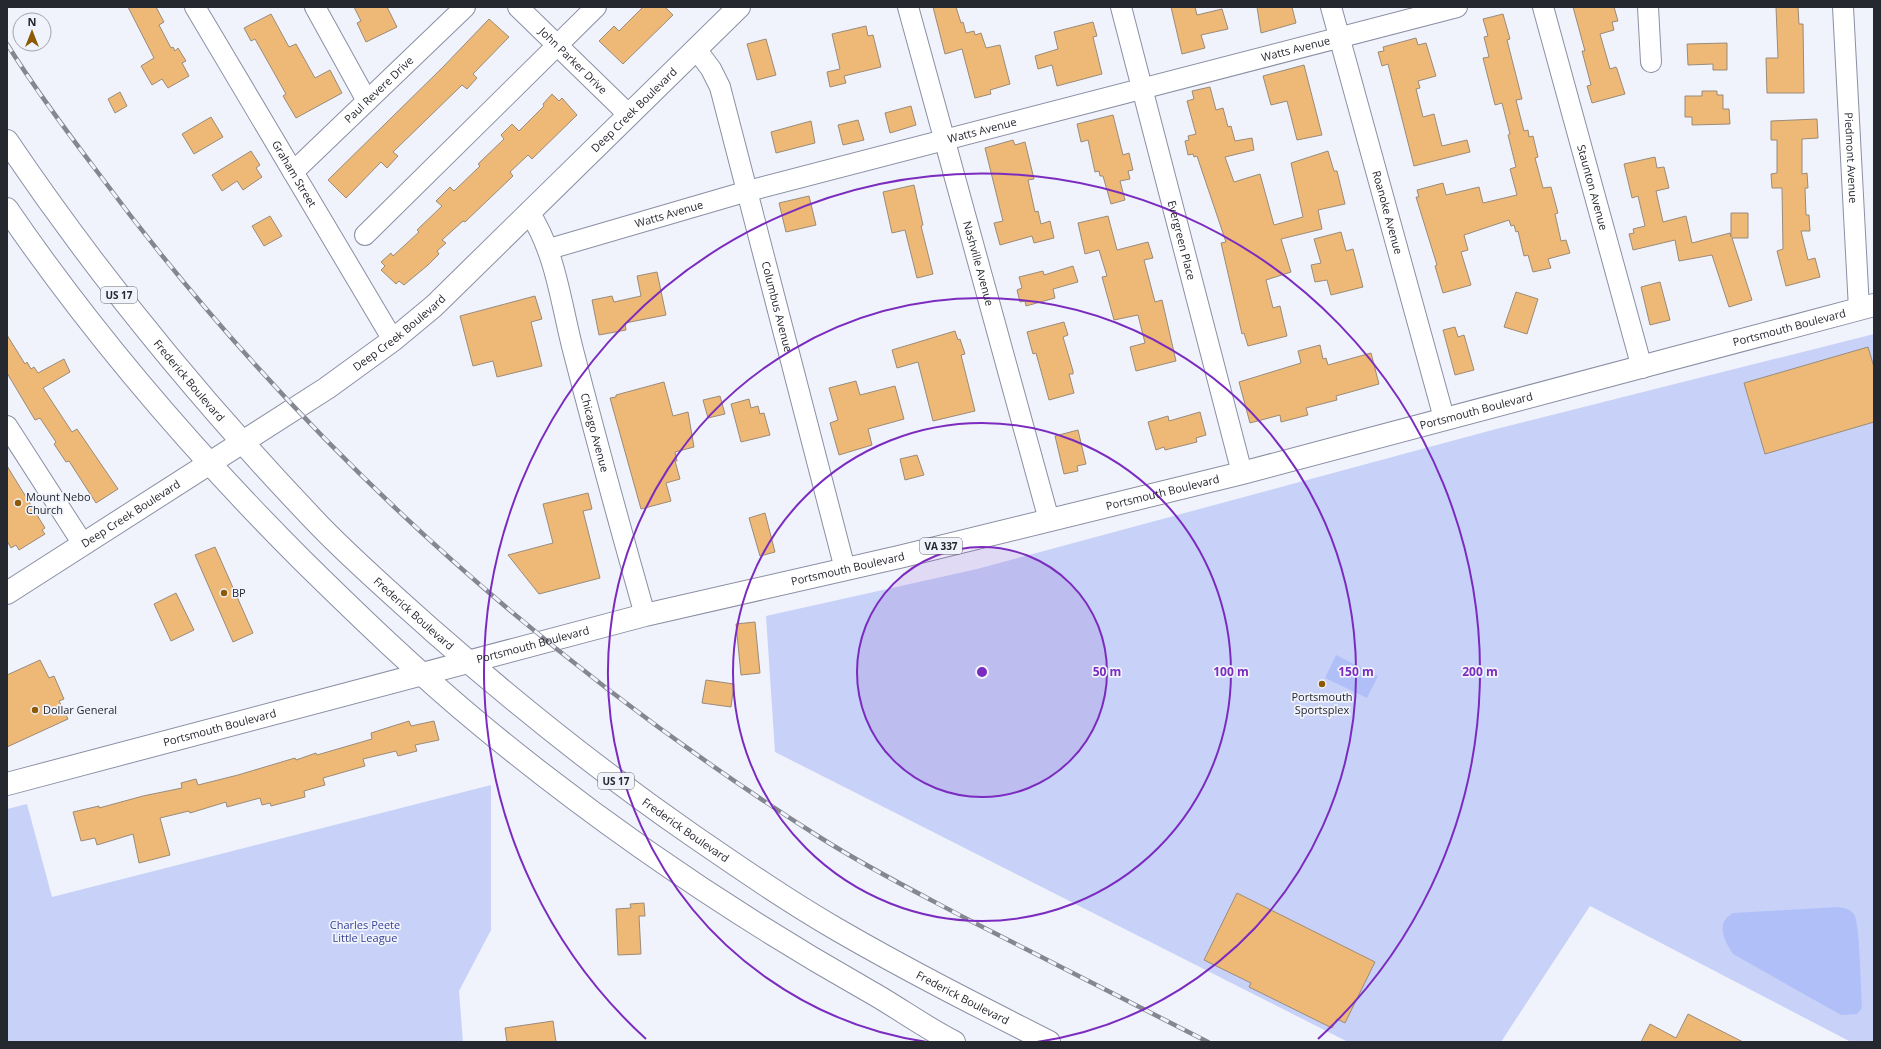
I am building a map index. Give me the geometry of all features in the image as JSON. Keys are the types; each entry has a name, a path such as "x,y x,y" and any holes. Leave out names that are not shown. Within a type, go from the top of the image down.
{"main road":[{"name":"Deep Creek Boulevard","path":"7,593 327,388 393,340 434,306 739,7"},
{"name":"Frederick Boulevard","path":"7,141 70,232 156,342 242,442 327,533 377,581 468,662 575,750 651,807 741,869 836,929 935,985 1049,1042"},
{"path":"7,209 44,262 103,338 177,428 260,517 363,620 422,674 481,725 626,837 729,908 931,1030 954,1042"},
{"name":"Portsmouth Boulevard","path":"7,784 645,615 845,569 1242,472 1444,418 1642,368 1866,307"}],"street":[{"name":"Graham Street","path":"195,7 393,340"},
{"path":"315,7 367,101"},
{"name":"Paul Revere Drive","path":"293,172 465,7"},
{"name":"John Parker Drive","path":"518,7 629,115"},
{"path":"366,235 596,7"},
{"name":"Nashville Avenue","path":"908,7 1049,520"},
{"name":"Evergreen Place","path":"1121,7 1242,472"},
{"name":"Roanoke Avenue","path":"1331,7 1444,418"},
{"name":"Watts Avenue","path":"549,249 748,191 1458,7"},
{"name":"Staunton Avenue","path":"1543,7 1642,368"},
{"path":"1648,7 1651,62"},
{"name":"Piedmont Avenue","path":"1843,7 1866,307"},
{"name":"Columbus Avenue","path":"696,49 711,68 720,87 845,569"},
{"path":"529,212 541,230 549,249"},
{"name":"Chicago Avenue","path":"549,249 568,332 615,512 645,615"},
{"path":"7,426 83,544"}],"green space":[{"name":"Portsmouth Sportsplex","path":"1874,334 1874,1042 1851,1042 1590,906 1501,1042 1348,1042 775,752 766,616 977,569 1496,429"},
{"name":"Charles Peete Little League","path":"491,785 491,930 459,991 463,1042 7,1042 7,809 27,804 52,897"}],"shaded area":[{"path":"1336,655 1378,676 1367,698 1325,678"},
{"path":"1838,907 1845,908 1854,914 1858,930 1862,1008 1857,1014 1841,1015 1733,954 1724,938 1724,922 1727,917 1733,913"}],"building":[{"path":"128,7 156,7 164,22 159,25 171,48 173,47 175,51 178,48 186,61 182,63 189,76 168,88 162,79 152,85 141,66 154,58"},
{"path":"354,7 387,7 397,27 366,42 357,23 361,21"},
{"path":"643,7 665,7 673,15 623,64 599,41 614,26 619,31"},
{"path":"933,7 956,7 966,33 974,31 975,35 981,33 986,48 1000,45 1010,84 990,90 991,94 975,98 962,49 945,54"},
{"path":"1171,7 1195,7 1197,15 1222,9 1228,29 1201,35 1205,48 1182,54"},
{"path":"1257,7 1292,7 1296,23 1261,33"},
{"path":"1573,7 1614,7 1618,21 1612,22 1614,30 1600,34 1610,69 1616,67 1625,94 1592,103 1587,86 1591,85 1582,51 1585,51"},
{"path":"1776,7 1798,7 1799,24 1803,24 1804,93 1767,93 1766,58 1778,58"},
{"path":"271,14 289,47 296,44 315,78 330,70 342,93 296,118 283,96 286,94 255,39 251,41 244,28"},
{"path":"1503,14 1510,39 1507,40 1522,99 1516,100 1524,131 1528,130 1529,137 1533,136 1538,157 1535,158 1543,188 1551,187 1558,213 1555,214 1561,241 1566,240 1570,253 1548,259 1551,268 1533,272 1528,255 1524,256 1518,231 1516,232 1514,225 1511,226 1509,220 1464,235 1468,250 1461,252 1471,285 1443,293 1435,266 1437,265 1416,197 1419,197 1417,190 1443,183 1446,195 1479,187 1483,203 1517,195 1510,169 1516,167 1508,135 1510,134 1502,103 1495,105 1483,58 1489,57 1484,37 1488,36 1483,19"},
{"path":"489,19 509,37 473,74 477,78 467,89 462,85 393,152 398,156 387,168 381,162 346,198 328,180 443,67"},
{"path":"1093,22 1097,36 1093,37 1102,74 1057,86 1052,65 1038,69 1035,56 1058,49 1054,32"},
{"path":"866,26 868,36 873,35 881,67 844,76 846,83 830,87 827,72 840,69 832,34"},
{"path":"1416,38 1418,45 1426,43 1436,76 1418,81 1420,88 1416,89 1423,117 1434,114 1442,146 1467,140 1470,152 1414,166 1388,64 1382,66 1378,52 1384,51 1383,47"},
{"path":"766,39 776,75 757,80 747,44"},
{"path":"1727,43 1727,70 1713,70 1713,64 1688,65 1687,44"},
{"path":"1304,65 1322,135 1297,140 1287,101 1271,105 1263,76"},
{"path":"1210,87 1216,110 1223,108 1228,127 1231,126 1235,141 1252,138 1254,150 1225,157 1234,182 1260,174 1274,225 1303,217 1291,163 1328,151 1334,171 1337,171 1345,204 1318,210 1322,229 1281,239 1291,272 1266,280 1273,308 1280,306 1287,336 1248,346 1244,333 1242,334 1221,243 1226,242 1197,156 1194,157 1193,154 1188,155 1185,141 1189,140 1188,136 1196,134 1187,101 1194,99 1192,91"},
{"path":"1702,91 1717,91 1717,95 1723,95 1723,109 1729,109 1730,124 1692,125 1692,117 1685,117 1685,96 1702,96"},
{"path":"120,92 127,106 115,113 108,99"},
{"path":"552,94 559,101 562,98 577,115 532,159 528,155 510,172 513,176 465,222 463,221 442,240 446,243 437,251 439,254 428,265 404,285 399,281 396,284 381,270 385,266 381,262 391,253 393,256 419,232 417,230 442,206 436,201 450,187 454,191 480,166 478,164 504,139 501,135 512,124 519,131 544,106 543,104"},
{"path":"911,106 916,125 890,133 885,113"},
{"path":"1113,115 1123,155 1129,153 1133,170 1128,171 1130,179 1120,181 1125,200 1111,204 1103,176 1100,176 1099,171 1095,172 1088,140 1081,142 1077,124"},
{"path":"211,117 223,137 194,154 182,134"},
{"path":"1817,119 1818,138 1802,139 1802,174 1807,173 1808,188 1805,188 1806,215 1809,215 1810,231 1801,231 1808,260 1815,258 1820,277 1786,286 1777,251 1783,249 1782,188 1772,188 1771,174 1777,173 1777,140 1771,140 1771,121"},
{"path":"858,120 864,140 843,145 838,125"},
{"path":"811,121 815,143 776,153 771,132"},
{"path":"1013,140 1015,145 1025,142 1034,179 1028,180 1035,212 1038,211 1041,224 1050,221 1054,238 1034,243 1032,236 1000,245 994,223 1003,221 985,148"},
{"path":"251,151 260,165 256,168 262,177 243,190 237,181 222,191 212,175"},
{"path":"1655,157 1657,168 1664,167 1669,188 1656,191 1663,222 1686,216 1692,243 1730,233 1731,237 1731,213 1748,213 1748,238 1732,238 1752,300 1729,307 1712,255 1679,261 1675,240 1633,250 1629,234 1634,233 1633,229 1645,226 1638,196 1632,198 1624,164"},
{"path":"914,185 923,225 921,226 933,274 917,278 905,230 892,233 883,192"},
{"path":"809,196 816,225 786,232 779,203"},
{"path":"270,216 282,236 264,246 252,226"},
{"path":"1108,216 1117,250 1148,242 1153,258 1144,260 1155,302 1162,300 1176,361 1136,371 1130,347 1145,343 1138,315 1114,320 1102,277 1107,276 1099,250 1085,254 1078,223"},
{"path":"1341,232 1346,251 1353,249 1363,287 1331,295 1327,280 1315,282 1311,265 1321,263 1314,239"},
{"path":"1073,266 1078,282 1053,289 1055,298 1026,306 1025,301 1020,302 1017,290 1022,288 1019,277 1043,271 1044,275"},
{"path":"657,272 666,315 625,323 626,330 599,335 592,300 612,296 614,302 641,296 637,276"},
{"path":"1660,282 1670,320 1650,325 1641,287"},
{"path":"1516,292 1538,299 1527,334 1504,327"},
{"path":"535,296 542,319 531,322 542,366 497,377 493,361 473,366 460,316"},
{"path":"1064,322 1068,335 1063,337 1073,371 1073,374 1069,374 1074,393 1049,400 1036,353 1033,354 1027,332"},
{"path":"1455,327 1458,337 1464,335 1474,370 1455,375 1443,330"},
{"path":"955,331 958,340 960,339 965,354 961,355 975,411 933,421 918,362 897,368 892,350"},
{"path":"7,335 25,364 27,362 31,369 34,367 38,373 64,359 70,372 43,388 72,432 77,429 118,489 96,503 69,461 66,462 54,444 56,442 40,418 35,420 7,373"},
{"path":"1320,345 1323,359 1326,358 1328,365 1371,353 1379,384 1336,396 1337,400 1306,408 1308,415 1281,422 1280,415 1250,423 1239,382 1301,363 1298,351"},
{"path":"1868,347 1874,367 1874,422 1765,454 1744,383"},
{"path":"856,381 860,395 895,386 904,419 868,429 872,445 839,455 830,423 838,420 829,388"},
{"path":"664,382 673,416 688,412 694,447 675,452 677,461 675,461 680,479 666,483 671,501 641,509 610,398"},
{"path":"720,396 725,414 708,418 703,400"},
{"path":"749,399 751,408 758,406 760,414 764,413 770,435 741,442 731,404"},
{"path":"1200,412 1206,435 1196,438 1197,442 1165,450 1164,447 1156,450 1148,422 1168,416 1169,421"},
{"path":"1078,430 1086,464 1077,466 1078,471 1064,474 1055,436"},
{"path":"917,455 924,475 905,480 900,459"},
{"name":"Mount Nebo Church","path":"7,466 45,528 42,530 45,534 19,550 16,545 11,548 7,541"},
{"path":"588,493 592,509 583,511 600,578 539,594 508,555 553,543 543,504"},
{"path":"765,513 775,552 760,556 749,518"},
{"name":"BP","path":"215,547 253,633 233,642 195,555"},
{"path":"176,593 194,630 171,641 154,604"},
{"path":"755,622 760,673 741,675 736,624"},
{"name":"Dollar General","path":"40,660 49,678 54,676 64,699 59,701 68,719 7,747 7,675"},
{"path":"706,680 734,684 731,707 702,703"},
{"path":"409,721 411,726 434,721 439,740 415,745 417,751 398,756 396,751 363,759 365,766 323,778 325,785 304,791 305,797 271,806 270,803 262,805 260,798 227,807 226,802 190,813 189,811 160,818 170,855 139,863 133,834 97,845 95,838 81,841 73,812 99,806 99,808 143,796 182,788 181,783 196,779 198,785 295,758 296,760 316,753 317,755 372,739 371,733"},
{"path":"1237,893 1375,962 1345,1023 1337,1019 1332,1028 1249,987 1251,983 1204,960"},
{"path":"644,903 645,916 639,916 641,954 618,955 616,909 631,908 630,904"},
{"path":"1688,1014 1743,1042 1641,1042 1650,1024 1676,1038"},
{"path":"553,1021 556,1042 507,1042 505,1028"}],"railway":[{"path":"7,44 52,110 99,174 175,272 256,365 340,454 429,539 522,620 618,697 718,770 821,838 893,880 1208,1042"}],"place":[{"name":"Mount Nebo Church","path":"18,503"},
{"name":"BP","path":"224,593"},
{"name":"Portsmouth Sportsplex","path":"1322,684"},
{"name":"Dollar General","path":"35,710"}]}
